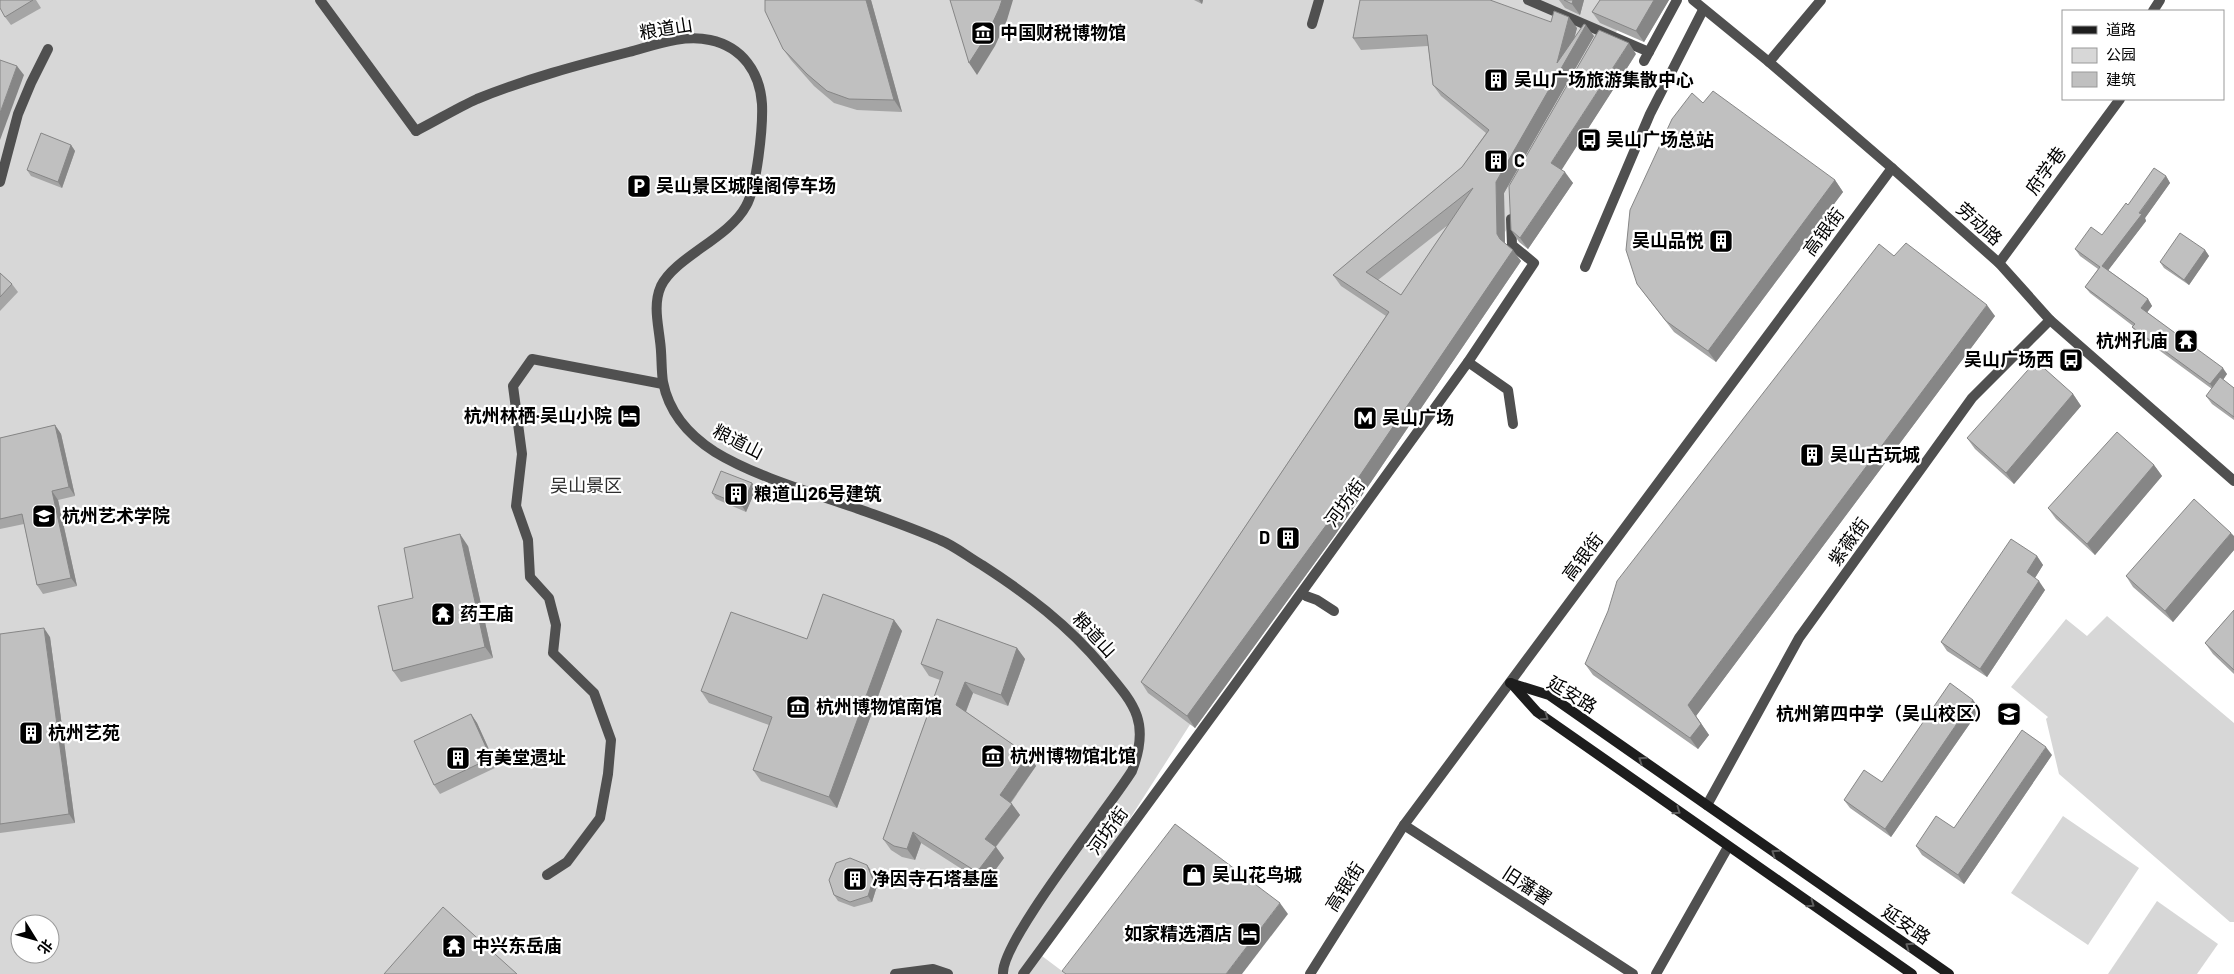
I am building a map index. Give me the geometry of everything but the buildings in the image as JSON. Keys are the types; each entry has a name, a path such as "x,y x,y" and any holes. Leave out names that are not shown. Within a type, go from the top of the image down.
{"main road":[{"name":"延安路","path":"1510,682 1549,695 1949,974"},
{"name":"延安路","path":"1510,682 1537,712 1912,974"}],"street":[{"name":"粮道山","path":"320,0 416,131 475,100 569,68 688,38 712,40 733,51 751,66 761,87 762,115 755,175 746,206 728,227 676,269 661,286 656,311 663,384 676,417 695,438 718,453 796,487 944,541 1024,592 1056,618 1087,648 1130,701 1137,713 1142,734 1139,753 1132,771 1059,873 1016,939 1009,951 1003,974"},
{"path":"1312,24 1319,0"},
{"path":"1528,0 1601,37 1646,56 1677,0"},
{"name":"劳动路","path":"1693,0 1703,10 1770,62 1999,263 2050,320 2234,481"},
{"path":"1770,62 1820,0"},
{"path":"1584,267 1650,114 1703,10"},
{"path":"0,182 18,114 30,83 48,49"},
{"name":"府学巷","path":"1999,263 2119,100"},
{"name":"高银街","path":"1310,974 1404,825 1892,168"},
{"name":"河坊街","path":"1024,974 1229,694 1468,362 1534,264 1512,245 1511,205"},
{"name":"紫薇街","path":"1707,806 1799,638 1972,398 2050,320"},
{"path":"547,875 567,862 600,818 608,774 611,740 594,693 554,653 556,625 549,598 530,577 528,540 516,506 522,454 513,386 532,359 663,384"},
{"path":"1468,362 1508,390 1513,424"},
{"path":"1306,596 1317,600 1334,611"},
{"name":"旧藩署","path":"1404,825 1633,974"},
{"path":"1656,974 1728,847"},
{"path":"895,974 934,969 948,974"}],"green space":[{"name":"吴山景区","path":"0,0 1632,0 1560,146 1042,956 1066,974 0,974"},
{"path":"2107,616 2234,723 2234,922 2230,922 2059,774 2046,719 2048,717 2011,687 2066,619 2087,636"},
{"path":"2063,816 2139,868 2088,945 2011,893"},
{"path":"2157,901 2218,944 2197,974 2108,974"}],"place":[{"name":"中国财税博物馆","path":"983,33"},
{"name":"吴山广场旅游集散中心","path":"1496,80"},
{"name":"吴山广场总站","path":"1589,140"},
{"name":"C","path":"1496,161"},
{"name":"吴山景区城隍阁停车场","path":"639,186"},
{"name":"吴山品悦","path":"1721,241"},
{"name":"杭州孔庙","path":"2186,341"},
{"name":"吴山广场西","path":"2071,360"},
{"name":"杭州林栖·吴山小院","path":"629,416"},
{"name":"吴山广场","path":"1365,418"},
{"name":"吴山古玩城","path":"1812,455"},
{"name":"粮道山26号建筑","path":"736,494"},
{"name":"杭州艺术学院","path":"44,516"},
{"name":"D","path":"1288,538"},
{"name":"药王庙","path":"443,614"},
{"name":"杭州博物馆南馆","path":"798,707"},
{"name":"杭州第四中学（吴山校区）","path":"2009,714"},
{"name":"杭州艺苑","path":"31,733"},
{"name":"杭州博物馆北馆","path":"993,756"},
{"name":"有美堂遗址","path":"458,758"},
{"name":"吴山花鸟城","path":"1194,875"},
{"name":"净因寺石塔基座","path":"855,879"},
{"name":"如家精选酒店","path":"1249,934"},
{"name":"中兴东岳庙","path":"454,946"}]}
